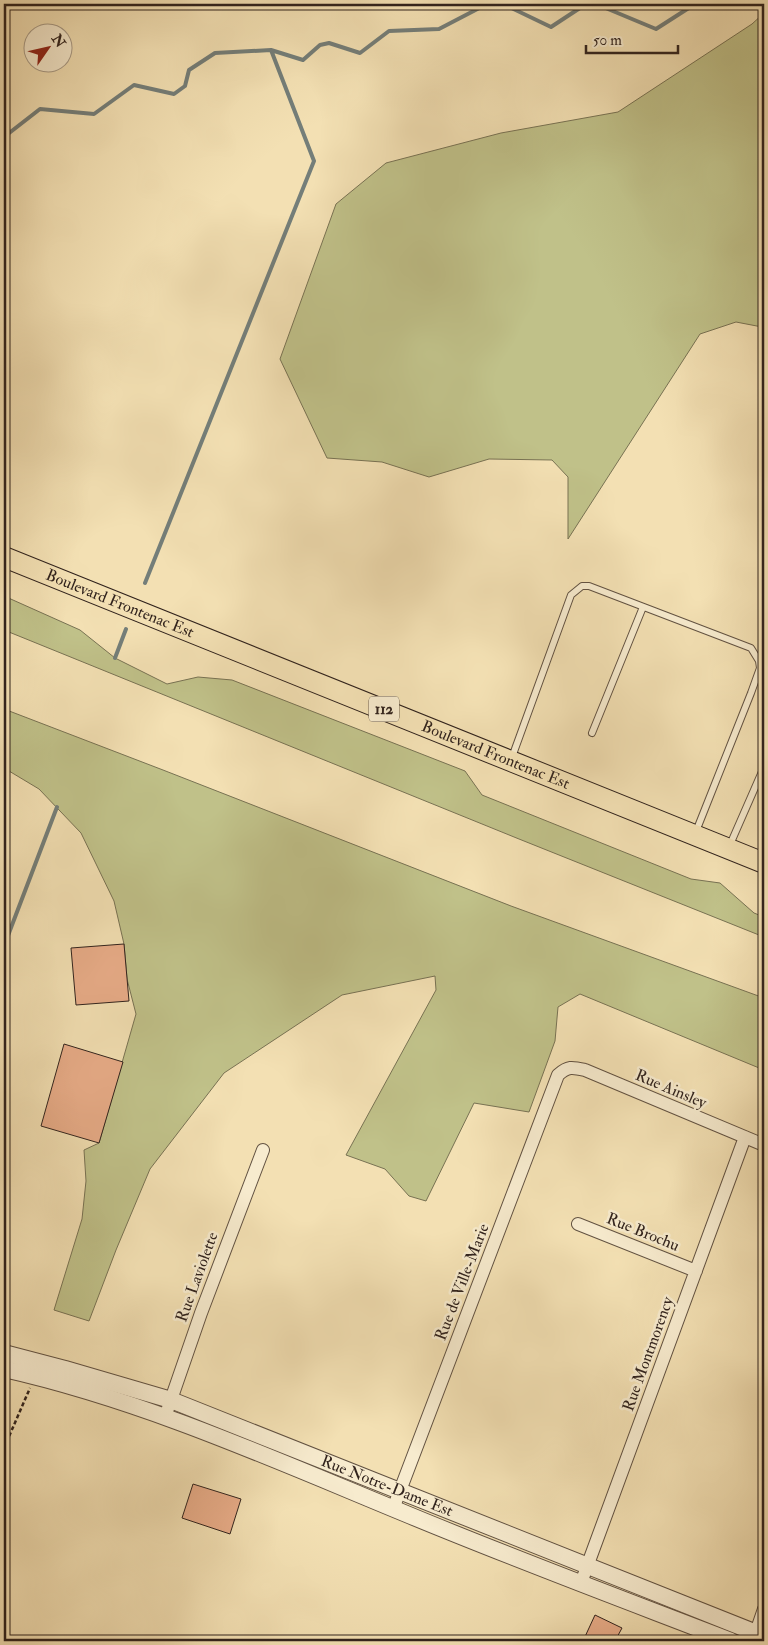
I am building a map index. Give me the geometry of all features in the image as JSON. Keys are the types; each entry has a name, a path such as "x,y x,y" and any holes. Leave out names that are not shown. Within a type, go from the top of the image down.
{"main road":[{"name":"Boulevard Frontenac Est","path":"4,557 764,863"}],"street":[{"name":"Rue Ainsley","path":"565,1068 572,1067 585,1070 764,1145"},
{"name":"Rue de Ville-Marie","path":"393,1509 558,1075 565,1068"},
{"name":"Rue Montmorency","path":"581,1583 745,1137"},
{"name":"Rue Laviolette","path":"165,1417 201,1313 263,1150"},
{"name":"Rue Brochu","path":"578,1224 696,1271"},
{"name":"Rue Notre-Dame Est","path":"4,1353 171,1400 688,1606 758,1637"},
{"name":"Rue Notre-Dame Est","path":"4,1368 165,1417 251,1450 393,1509 731,1641"},
{"path":"758,1637 764,1609"}],"lane":[{"path":"510,760 571,595 582,586 589,586 751,648 759,661 760,668 695,835"},
{"path":"592,733 643,607"},
{"path":"729,848 764,767"},
{"path":"251,1450 258,1435"},
{"path":"681,1622 688,1606"}],"path":[{"path":"4,1448 32,1385"}],"green space":[{"path":"764,13 764,329 736,322 700,334 568,539 568,477 552,460 489,459 429,477 382,462 327,458 280,359 336,204 386,163 501,133 618,112 752,24"},
{"path":"4,596 80,630 115,658 167,684 198,677 232,680 465,771 482,795 691,879 720,883 754,913 764,917 764,937 4,630"},
{"path":"4,709 511,906 764,998 764,1070 580,994 558,1007 555,1041 529,1112 474,1103 426,1201 409,1196 385,1169 346,1155 436,990 435,976 342,995 224,1073 150,1169 89,1321 54,1310 82,1219 86,1181 84,1150 99,1143 136,1014 127,979 124,944 114,901 81,833 39,789 4,768"}],"building":[{"path":"124,944 129,1001 76,1005 71,948"},
{"path":"64,1044 123,1062 99,1143 41,1126"},
{"path":"193,1484 241,1499 230,1534 182,1518"},
{"path":"595,1615 622,1628 615,1641 583,1641"}],"waterway":[{"path":"4,137 40,109 94,114 134,85 174,94 185,86 189,70 215,53 271,50 303,60 320,45 329,43 360,53 389,31 439,29 487,4"},
{"path":"503,4 551,27 586,4"},
{"path":"596,4 656,29 695,4"},
{"path":"145,583 314,161 271,50"},
{"path":"115,658 126,629"},
{"path":"4,946 57,807"}]}
